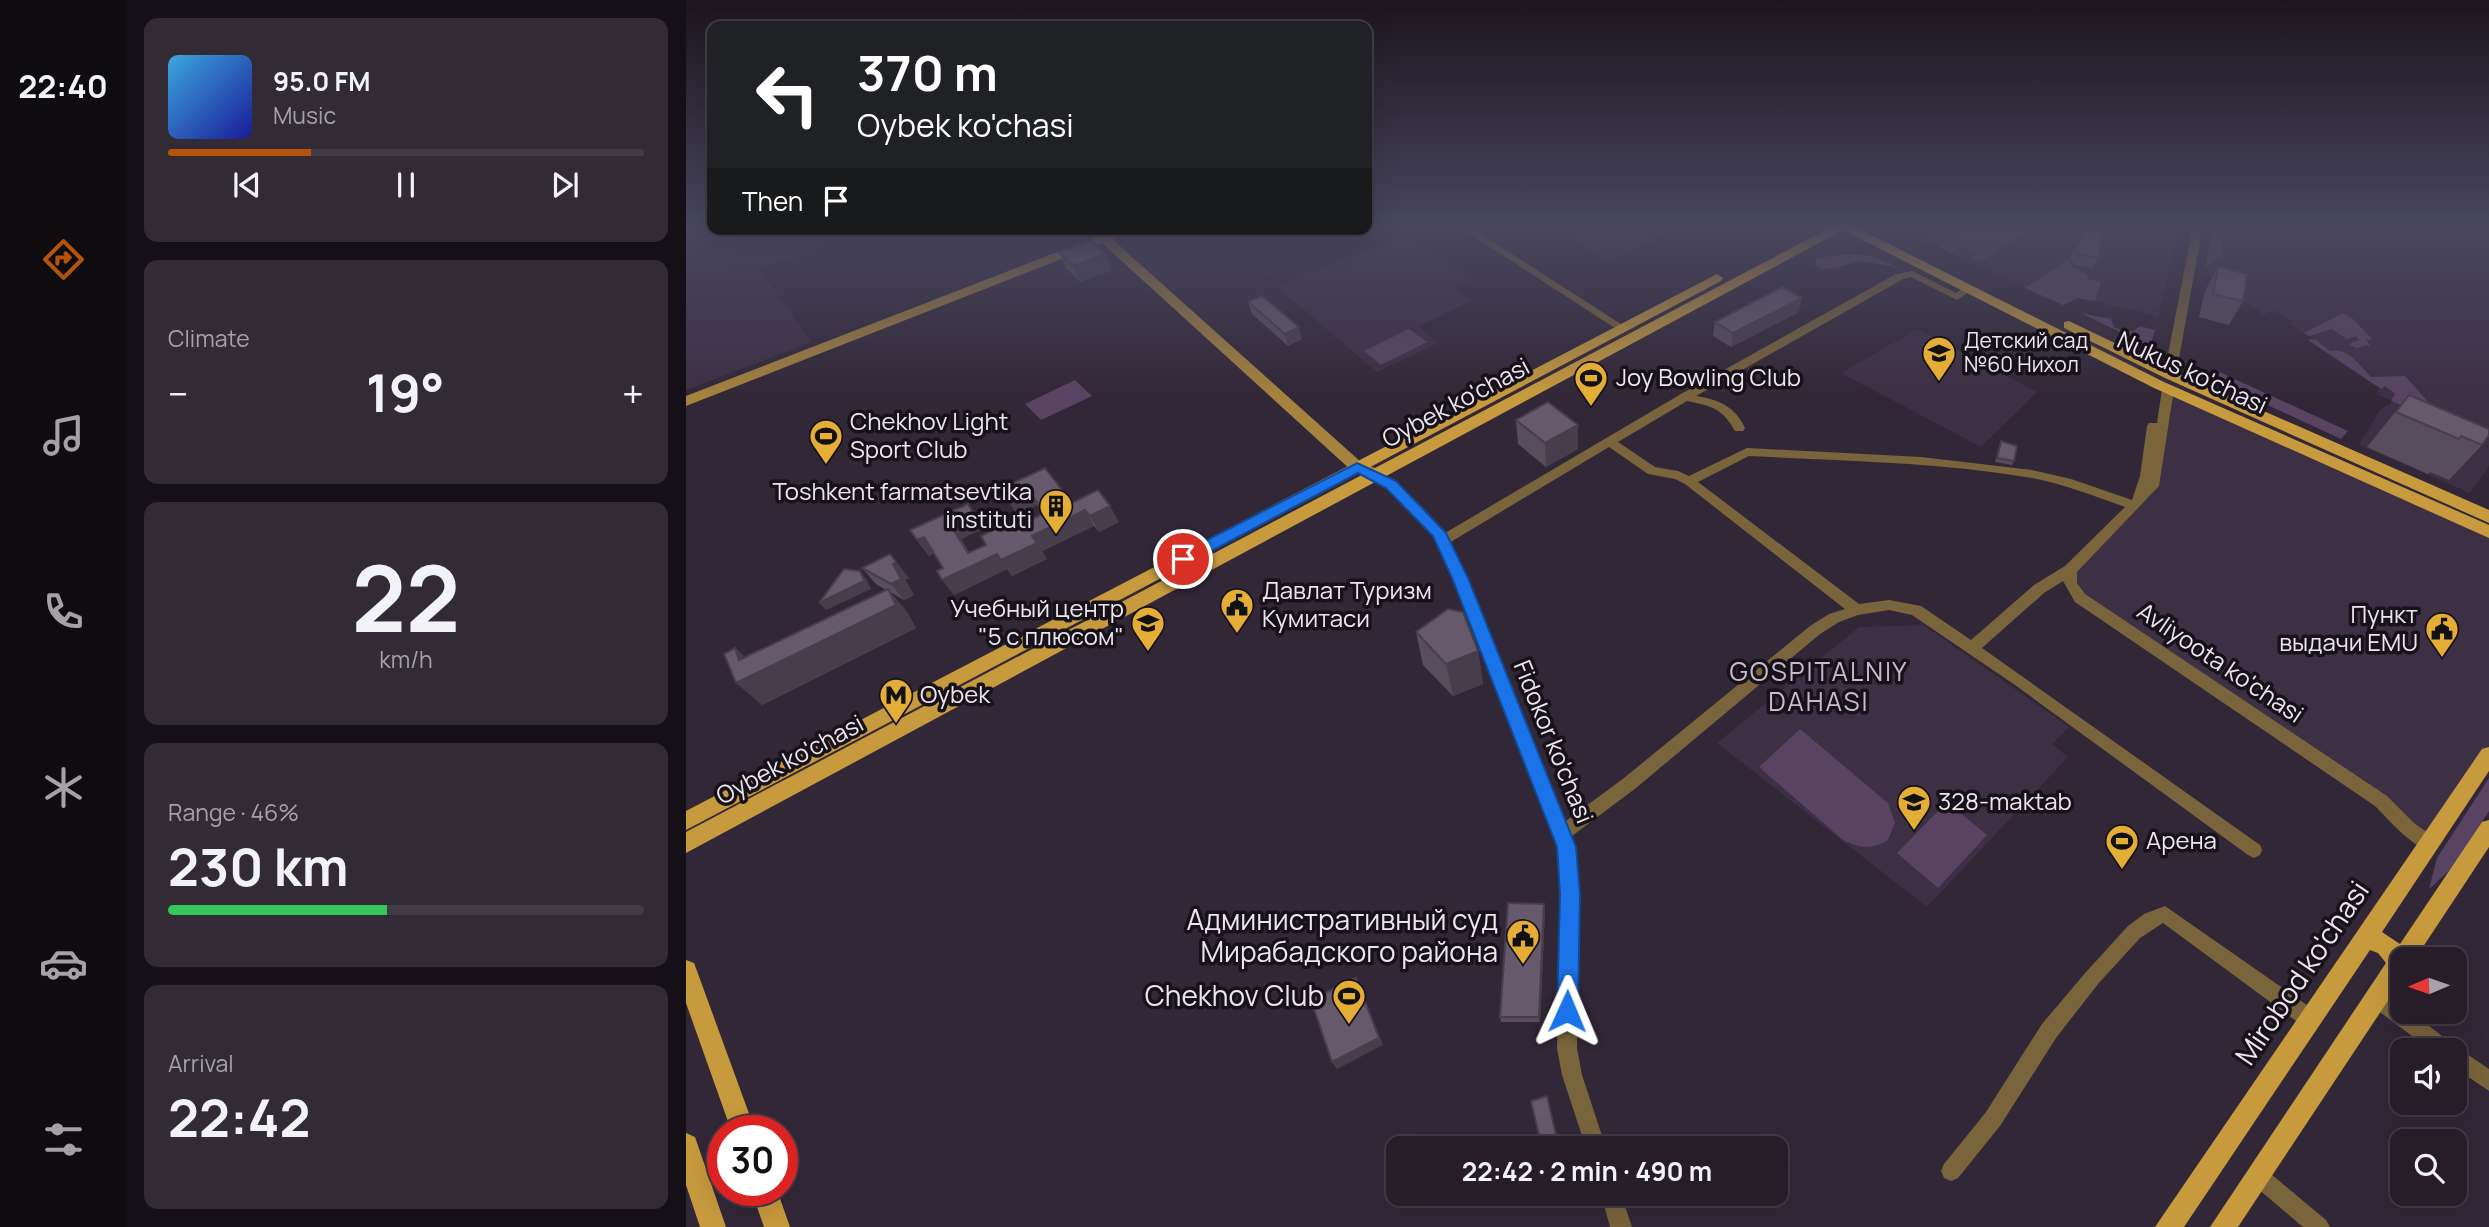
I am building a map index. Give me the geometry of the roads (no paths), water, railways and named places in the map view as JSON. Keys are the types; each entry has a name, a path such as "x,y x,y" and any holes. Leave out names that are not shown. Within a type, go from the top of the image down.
{"main road":[{"path":"686,393 977,282"},
{"path":"686,401 983,282"},
{"name":"Fidokor ko'chasi","path":"1164,282 1367,468"},
{"name":"Oybek ko'chasi","path":"686,843 1709,282"},
{"name":"Oybek ko'chasi","path":"686,821 1731,282"},
{"name":"Nukus ko'chasi","path":"1958,282 2489,532"},
{"name":"Nukus ko'chasi","path":"1976,282 2165,380 2489,517"},
{"name":"Mirobod ko'chasi","path":"2168,1227 2489,755"},
{"path":"2410,947 2489,829"},
{"path":"2364,938 2375,939 2386,945 2390,951"},
{"path":"686,971 738,1115"},
{"path":"2223,1227 2390,977"},
{"path":"686,1146 713,1227"},
{"path":"770,1206 777,1227"}],"street":[{"path":"1551,282 1622,328"},
{"path":"1442,541 1685,397 1888,282"},
{"path":"1928,282 1956,297 1970,288"},
{"path":"1973,647 2043,586 2070,570 2145,496 2155,481 2165,380 2183,282"},
{"path":"1685,397 1716,403 1735,416 1739,428"},
{"path":"1611,443 1651,471 1678,475 1689,481 1857,610"},
{"path":"1689,481 1747,452 1921,461 2032,474 2067,482 2133,506"},
{"name":"Fidokor ko'chasi","path":"1367,468 1391,485 1438,533 1460,578 1534,767 1563,833 1569,862 1570,894 1567,1048 1572,1075 1592,1136"},
{"path":"2070,570 2070,584 2080,598"},
{"name":"Avliyoota ko'chasi","path":"2043,586 2062,588 2080,598 2381,801 2407,828 2429,843"},
{"path":"1563,833 1630,783 1815,630 1834,618 1857,610 1889,606 1916,610 1973,647 2254,850"},
{"path":"1951,1171 1993,1119 2049,1031 2117,950 2150,920 2165,914 2310,1018"},
{"path":"2376,997 2431,1038"},
{"path":"2467,1065 2489,1081"},
{"path":"2257,1175 2319,1227"},
{"path":"1615,1206 1621,1227"}],"place":[{"name":"Детский сад №60 Нихол","path":"1939,383"},
{"name":"Joy Bowling Club","path":"1591,408"},
{"name":"Chekhov Light Sport Club","path":"826,466"},
{"name":"Toshkent farmatsevtika instituti","path":"1056,536"},
{"name":"Давлат Туризм Кумитаси","path":"1237,635"},
{"name":"Учебный центр \"5 с плюсом\"","path":"1148,653"},
{"name":"Пункт выдачи EMU","path":"2442,659"},
{"name":"Oybek","path":"896,725"},
{"name":"328-maktab","path":"1914,832"},
{"name":"Арена","path":"2122,871"},
{"name":"Административный суд Мирабадского района","path":"1523,966"},
{"name":"Chekhov Club","path":"1349,1026"}],"district":[{"name":"GOSPITALNIY DAHASI","path":"1819,687"}]}
